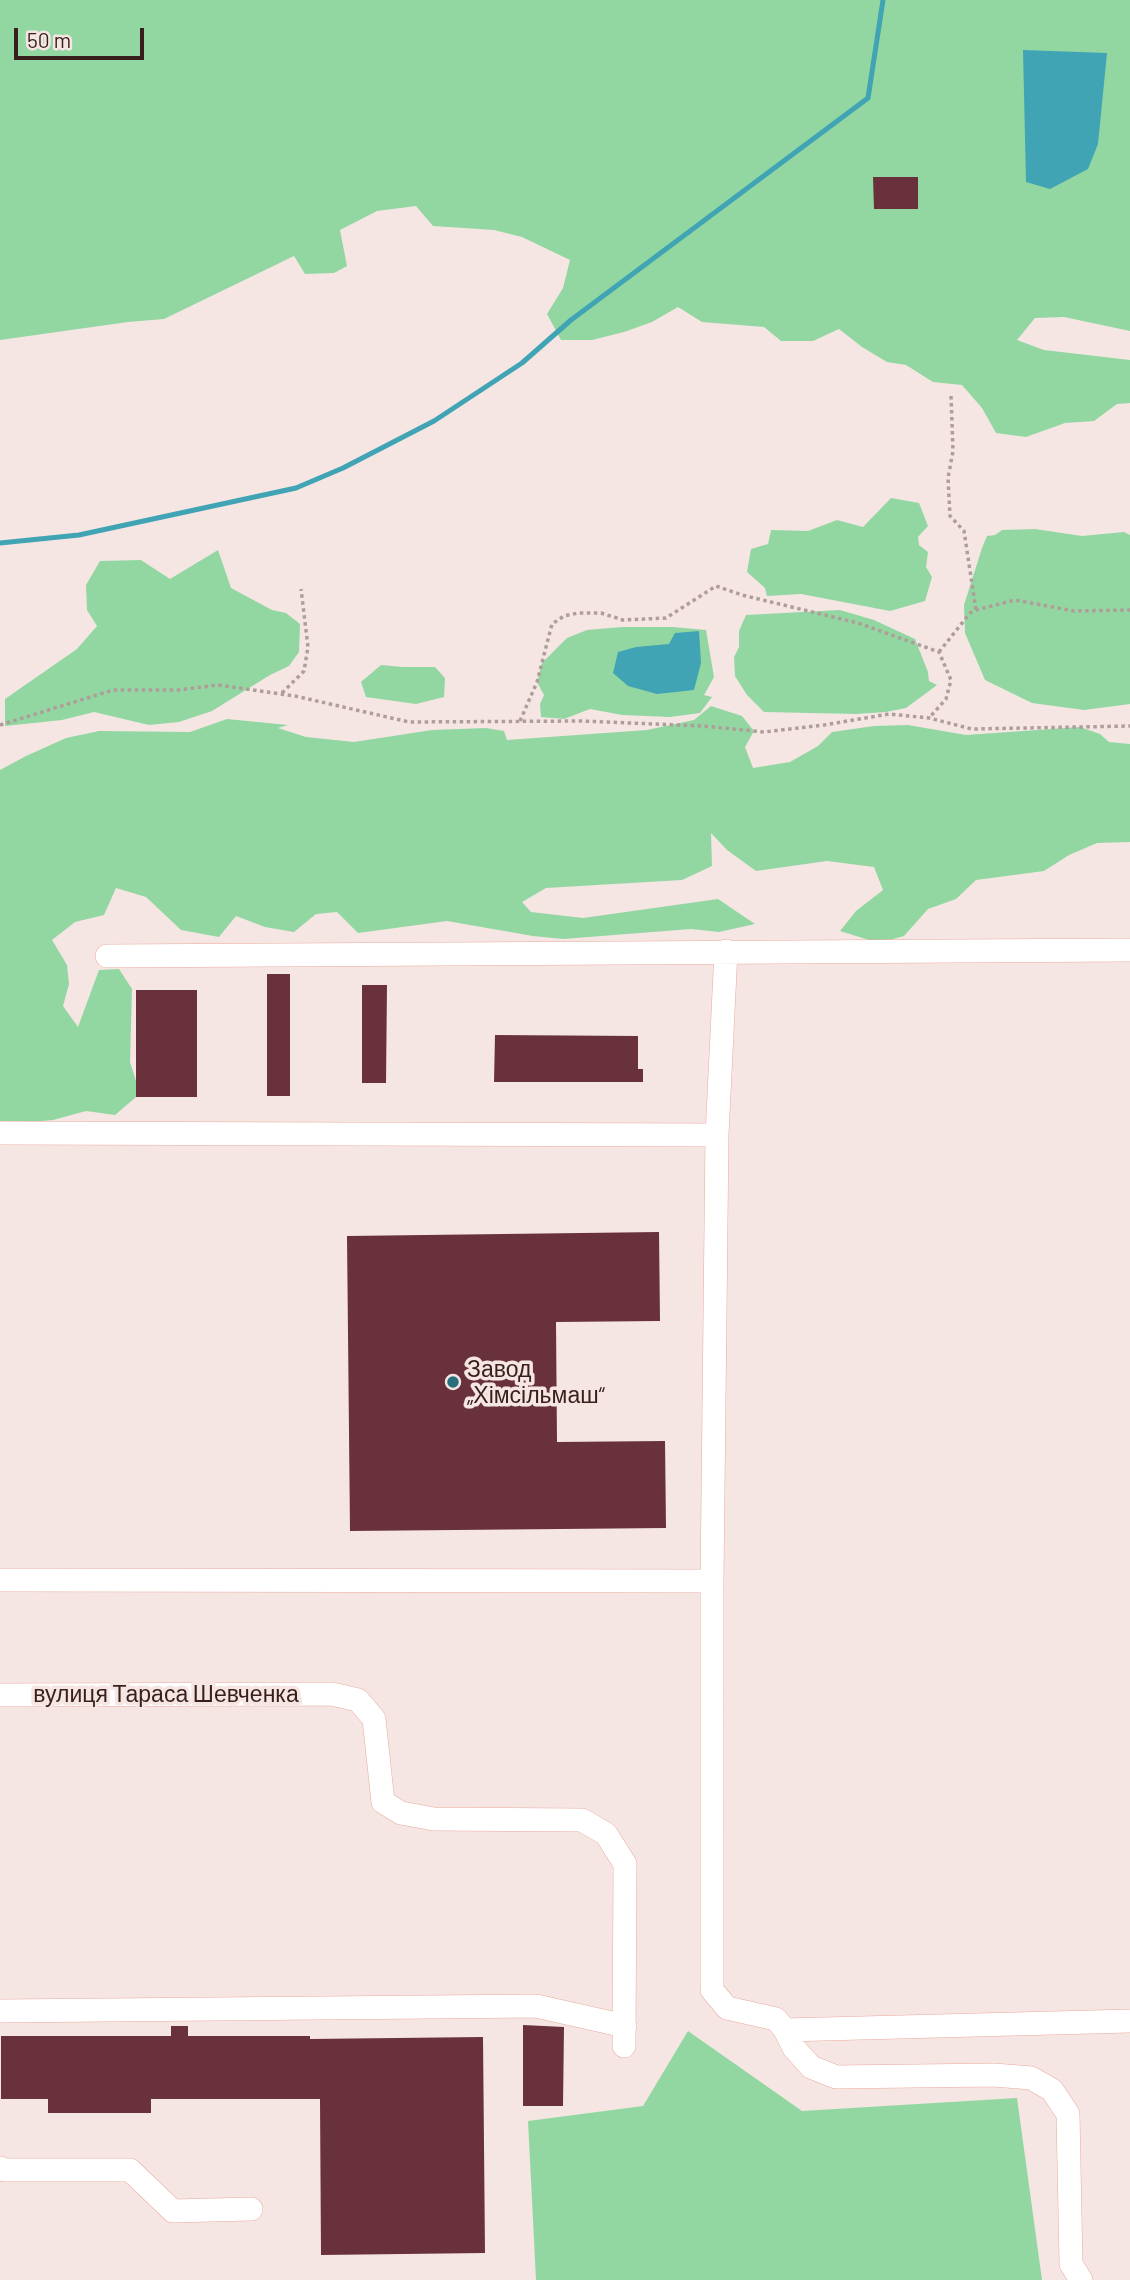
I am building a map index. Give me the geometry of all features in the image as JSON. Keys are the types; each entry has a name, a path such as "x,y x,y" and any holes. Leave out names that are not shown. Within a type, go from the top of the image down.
{"lane":[{"path":"107,956 1130,950"},
{"path":"726,951 718,1135 712,1581 712,1990 727,2008 776,2020 785,2030 794,2048 811,2067 836,2077 994,2075 1031,2078 1052,2090 1068,2114 1071,2264 1081,2280"},
{"path":"0,1133 718,1135"},
{"path":"0,1580 712,1581"},
{"name":"вулиця Тараса Шевченка","path":"0,1695 332,1694 358,1700 374,1719 383,1802 401,1813 434,1819 582,1820 606,1834 625,1864 624,2036 536,2006 0,2011"},
{"path":"785,2030 1130,2021"},
{"path":"0,2168 130,2170 173,2211 251,2209"}],"path":[{"path":"951,396 953,451 948,478 950,516 964,531 976,610"},
{"path":"520,721 537,682 551,624 564,616 578,613 601,613 623,620 666,618 716,586 743,596 858,623 939,652 951,680 946,699 929,718"},
{"path":"282,694 304,671 308,647 301,589"},
{"path":"939,652 962,621 976,610 1015,600 1074,611 1130,610"},
{"path":"0,725 113,690 178,690 218,685 282,694 409,722 657,724 764,732 889,714 929,718 972,729 1130,726"}],"green space":[{"path":"0,0 1130,0 1130,331 1064,317 1035,318 1017,340 1044,350 1130,360 1130,403 1117,404 1094,421 1065,423 1026,437 996,433 982,408 962,385 933,382 906,365 887,362 839,329 813,341 781,341 764,327 702,322 678,307 652,322 624,332 592,340 561,340 547,314 563,288 570,260 522,237 494,230 433,226 416,206 377,211 340,230 347,266 334,273 305,274 294,256 164,319 0,340"},
{"path":"891,498 919,503 928,526 918,537 919,545 928,552 926,567 932,577 925,601 890,611 801,594 767,596 765,588 747,572 751,549 768,544 771,530 808,531 837,520 863,527"},
{"path":"1035,529 1082,536 1124,532 1130,535 1130,704 1084,710 1032,703 985,680 965,633 964,605 982,548 987,536 1002,530"},
{"path":"218,550 231,588 272,610 286,613 300,624 299,652 289,666 212,711 179,722 149,725 94,712 62,720 5,726 5,699 77,649 97,626 87,610 86,585 100,561 141,560 170,579"},
{"path":"840,610 874,620 915,639 929,681 937,685 906,708 886,712 764,712 747,695 735,676 734,657 739,647 739,631 746,615"},
{"path":"622,627 706,630 714,677 704,695 712,697 700,713 670,717 622,715 590,709 564,719 541,717 540,704 544,695 537,682 542,663 567,638 587,630"},
{"path":"381,665 435,667 445,678 444,697 416,704 366,697 361,682"},
{"path":"711,706 742,716 754,731 745,747 753,768 790,762 818,746 832,732 874,726 908,725 966,735 1080,727 1100,734 1109,742 1130,744 1130,842 1097,843 1069,855 1044,871 976,880 956,899 928,909 904,936 879,943 840,931 856,911 883,890 874,867 827,861 756,871 727,850 711,833 712,866 682,880 546,888 522,902 531,912 583,918 718,899 755,924 719,932 691,929 563,939 447,921 358,933 337,912 316,914 294,932 265,927 236,916 219,937 181,930 146,897 116,888 104,915 75,922 52,940 67,965 69,984 63,1006 78,1027 99,970 119,969 132,989 130,1062 141,1097 136,1097 115,1115 86,1111 53,1120 0,1125 0,770 66,738 99,731 190,732 227,719 288,725 278,728 306,737 354,742 432,730 486,728 504,731 507,740 647,730 694,720"},
{"path":"688,2031 802,2111 1017,2098 1042,2280 536,2280 528,2121 643,2106"}],"water":[{"path":"1023,50 1107,53 1098,144 1088,169 1050,189 1026,182"},
{"path":"699,631 701,663 694,690 657,694 628,686 613,673 618,652 636,647 669,644 675,633"}],"building":[{"path":"873,177 918,177 918,209 874,209"},
{"path":"267,974 290,974 290,1096 267,1096"},
{"path":"362,985 387,985 386,1083 362,1083"},
{"path":"136,990 197,990 197,1097 136,1097"},
{"path":"495,1035 638,1036 638,1069 643,1069 643,1082 494,1082"},
{"name":"Завод „Хімсільмаш“","path":"659,1232 660,1321 556,1322 557,1442 665,1441 666,1528 350,1531 347,1236"},
{"path":"523,2025 564,2027 563,2106 523,2106"},
{"path":"171,2026 188,2026 188,2036 310,2036 310,2039 483,2037 485,2253 321,2255 320,2099 151,2099 151,2113 48,2113 48,2099 1,2099 1,2036 171,2036"}],"waterway":[{"path":"0,543 79,535 296,488 343,468 434,421 522,363 571,320 868,98 883,0"}],"place":[{"name":"Завод „Хімсільмаш“","path":"453,1382"}]}
